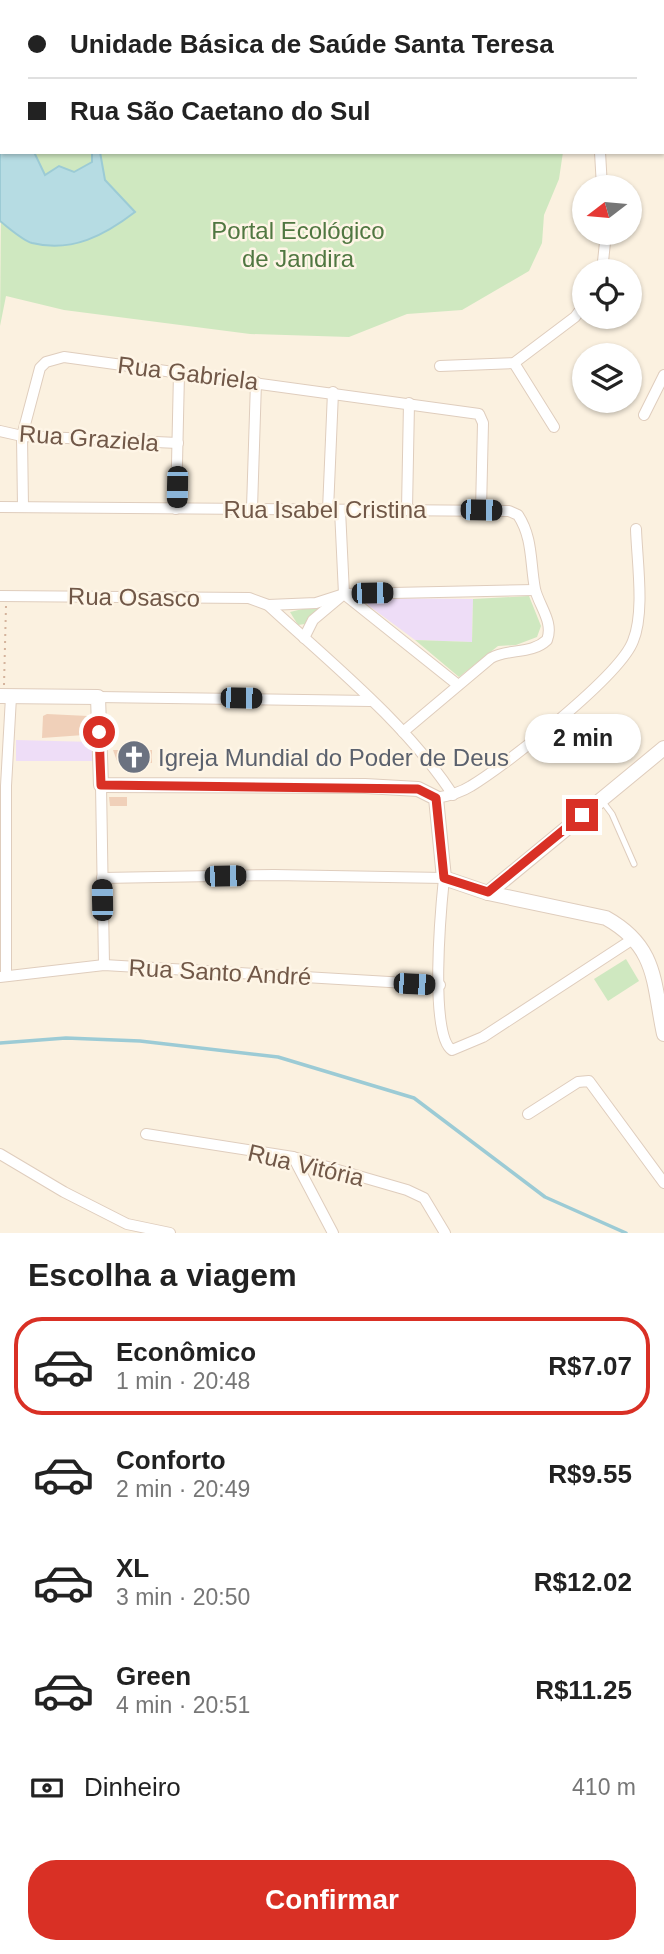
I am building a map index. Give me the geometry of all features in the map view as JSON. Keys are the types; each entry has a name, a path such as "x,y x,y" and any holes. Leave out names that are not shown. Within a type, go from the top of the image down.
{"street":[{"path":"600,154 601,175"},
{"path":"440,366 514,363 572,319"},
{"name":"Rua Gabriela","path":"23,507 22,436 40,368 54,358 333,392 479,414 484,423 481,510"},
{"path":"514,363 554,427"},
{"path":"176,509 179,373"},
{"path":"644,415 664,374"},
{"path":"252,508 256,382"},
{"path":"328,510 333,392"},
{"path":"407,509 409,403"},
{"name":"Rua Graziela","path":"0,431 22,436 178,443"},
{"name":"Rua Isabel Cristina","path":"0,507 509,511 518,515 531,547 535,590"},
{"path":"340,510 344,594 458,685"},
{"path":"101,785 365,786 418,789 436,798 453,795 494,770 594,690 628,653 638,622 636,529"},
{"path":"403,732 500,653 533,649 547,640 548,623 535,590"},
{"name":"Rua Osasco","path":"3,596 249,598 268,605 316,603 344,594 535,590"},
{"path":"304,638 313,620 344,594"},
{"path":"268,605 403,732 433,765 453,795"},
{"path":"3,977 5,696 370,701"},
{"path":"98,697 104,965"},
{"path":"488,892 664,748"},
{"path":"436,798 444,878 438,939 442,1036 448,1048 457,1051 483,1038 633,939"},
{"path":"102,878 274,875 444,878 488,892 606,918 621,926 645,953 655,975 664,1034"},
{"name":"Rua Santo André","path":"3,977 104,965 440,985"},
{"path":"528,1114 578,1082 589,1081 594,1084 664,1183"},
{"name":"Rua Vitória","path":"146,1134 293,1157 424,1198 445,1233"},
{"path":"0,1154 125,1228 170,1233"},
{"path":"293,1157 333,1233"}],"lane":[{"path":"601,799 612,814 634,864"}],"path":[{"path":"3,596 5,696"}],"shaded area":[{"path":"369,598 473,599 472,642 415,640 368,605 366,601"},
{"path":"16,740 94,742 94,761 16,761"}],"green space":[{"name":"Portal Ecológico de Jandira","path":"1,154 563,154 559,179 544,215 542,243 529,271 462,310 407,314 349,337 250,334 64,310 6,296 0,326"},
{"path":"529,596 541,626 537,637 516,645 498,646 459,677 415,640 472,642 473,599"},
{"path":"319,605 320,608 305,624 298,625 290,612"},
{"path":"626,959 639,981 608,1001 594,979"}],"water":[{"path":"0,154 35,154 45,175 59,166 74,172 92,162 92,154 100,154 105,180 135,212 100,235 61,246 32,243 0,221"}],"building":[{"path":"43,716 88,716 86,724 92,726 91,739 85,739 84,735 42,738"},
{"name":"Igreja Mundial do Poder de Deus","path":"113,750 152,750 152,763 118,764"},
{"path":"109,797 127,797 127,806 110,806"}],"waterway":[{"path":"0,1043 66,1038 140,1041 278,1057 414,1098 545,1197 626,1233"}],"place":[{"name":"Igreja Mundial do Poder de Deus","path":"134,757"}],"route":[{"path":"99,732 101,785 365,786 418,789 436,798 444,878 488,892 582,815"}]}
